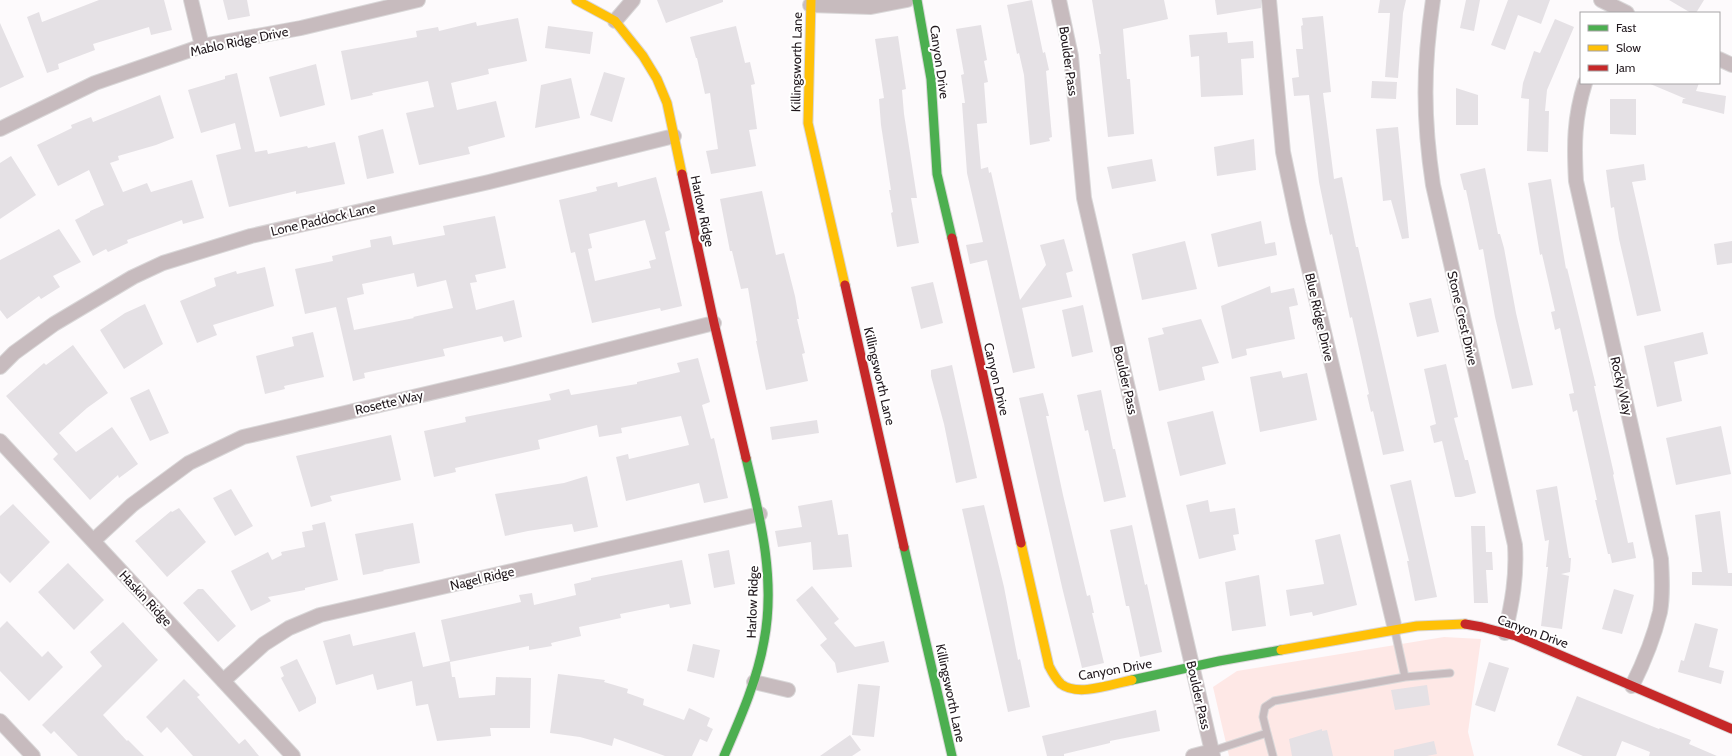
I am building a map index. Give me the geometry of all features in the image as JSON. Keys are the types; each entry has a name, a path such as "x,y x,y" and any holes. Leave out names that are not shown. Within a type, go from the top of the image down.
{"street":[{"path":"191,0 202,46"},
{"name":"Mablo Ridge Drive","path":"0,129 95,83 202,46 301,28 418,0"},
{"path":"576,0 615,21 633,0"},
{"path":"811,3 872,7 907,0"},
{"name":"Canyon Drive","path":"917,0 927,49 937,174 1049,666 1055,678 1061,685 1071,689 1084,690 1192,667 1373,635 1395,629 1461,624 1483,627 1505,633 1546,648 1732,729"},
{"name":"Boulder Pass","path":"1059,0 1071,56 1084,198 1212,754"},
{"name":"Blue Ridge Drive","path":"1269,0 1273,27 1278,106 1283,152 1298,223 1395,629"},
{"name":"Stone Crest Drive","path":"1433,0 1425,68 1427,144 1433,185 1515,546 1515,586 1505,633"},
{"path":"1601,0 1622,9"},
{"name":"Killingsworth Lane","path":"811,3 808,123 952,756"},
{"name":"Harlow Ridge","path":"615,21 643,56 657,79 667,102 714,323 760,514 768,564 768,601 766,630 762,655 754,682 724,756"},
{"path":"1720,59 1732,65"},
{"name":"Rocky Way","path":"1585,84 1578,105 1574,142 1576,181 1661,559 1662,586 1660,612 1650,644 1632,686"},
{"name":"Lone Paddock Lane","path":"0,367 14,353 54,324 133,277 163,263 251,236 497,181 674,136"},
{"name":"Rosette Way","path":"93,541 132,505 189,463 243,437 514,373 714,323"},
{"name":"Haskin Ridge","path":"0,440 293,756"},
{"name":"Nagel Ridge","path":"223,681 264,644 289,628 320,615 760,514"},
{"path":"754,682 788,690"},
{"path":"0,721 32,756"},
{"path":"1193,756 1212,754"}],"lane":[{"path":"1395,629 1405,677"},
{"path":"1272,756 1263,716 1265,707 1274,701 1405,677 1450,673"},
{"path":"1212,754 1267,733"}],"shaded area":[{"path":"1444,637 1481,639 1468,732 1474,756 1229,756 1213,687 1237,671"}],"building":[{"path":"99,0 164,0 172,30 151,35 149,27 93,44 95,50 58,64 59,69 47,73 27,17 39,12 42,22"},
{"path":"223,0 247,0 250,16 228,20"},
{"path":"657,0 723,0 723,2 666,23"},
{"path":"1032,0 1043,53 1045,52 1049,70 1046,71 1052,137 1049,138 1050,141 1030,145 1024,75 1019,53 1017,54 1007,5"},
{"path":"1092,0 1164,0 1168,19 1123,29 1127,79 1130,79 1134,134 1108,137 1099,54 1101,54"},
{"path":"1215,0 1261,0 1261,8 1217,15"},
{"path":"1380,0 1406,0 1403,13 1398,78 1385,77 1390,13 1378,13"},
{"path":"1466,0 1480,0 1474,31 1460,28"},
{"path":"1508,0 1550,0 1541,24 1518,15 1505,50 1491,45"},
{"path":"1669,0 1704,0 1697,12 1689,12"},
{"path":"1323,16 1331,92 1323,93 1334,179 1342,177 1356,247 1358,247 1404,451 1383,455 1373,411 1371,412 1367,395 1369,394 1352,317 1350,318 1319,182 1309,95 1294,96 1292,78 1299,77 1296,49 1303,49 1301,26 1303,25 1302,18"},
{"path":"518,18 527,61 488,69 489,74 451,83 457,110 496,101 505,137 468,147 470,154 419,165 406,113 434,107 428,81 372,93 373,95 351,100 341,51 417,37 416,31 438,27 439,31 476,22 477,26"},
{"path":"1555,19 1574,27 1547,90 1545,111 1549,111 1548,152 1527,151 1529,99 1521,98 1523,83 1534,51 1540,53"},
{"path":"0,23 24,77 0,88"},
{"path":"981,25 987,60 984,61 988,82 984,83 987,123 977,124 981,169 988,167 989,173 991,172 1020,300 1046,265 1040,245 1064,239 1073,271 1066,273 1072,297 1022,308 1035,368 1013,373 987,260 970,264 966,245 983,242 967,173 962,103 965,103 961,75 964,74 956,29"},
{"path":"548,26 593,32 590,54 545,48"},
{"path":"736,26 745,63 750,62 755,84 751,85 757,129 749,130 756,166 711,174 706,151 718,149 710,93 705,94 697,58 690,37"},
{"path":"1227,32 1228,43 1253,41 1254,58 1241,59 1243,95 1201,97 1199,56 1191,57 1189,35"},
{"path":"898,36 906,89 902,90 904,114 917,198 911,198 919,243 897,247 891,213 893,212 889,190 891,190 881,125 879,99 884,98 875,39"},
{"path":"316,64 325,105 280,117 269,77"},
{"path":"604,72 625,78 612,122 590,115"},
{"path":"237,73 255,152 267,150 268,154 335,142 345,184 296,194 296,191 229,207 216,155 241,149 235,123 201,133 188,90 225,79 225,76"},
{"path":"571,78 580,118 535,128 541,85"},
{"path":"1372,81 1397,82 1396,99 1371,98"},
{"path":"1650,84 1699,84 1696,91 1726,96 1724,114 1682,103 1683,99 1686,99"},
{"path":"1456,88 1478,95 1478,125 1456,125"},
{"path":"160,95 174,138 118,156 119,160 110,163 123,192 147,183 151,192 192,180 204,218 183,224 182,220 127,240 128,243 108,252 106,249 93,256 75,220 104,205 89,170 58,186 37,145 72,128 71,125 91,117 93,122"},
{"path":"1610,99 1636,99 1636,135 1610,134"},
{"path":"1398,127 1409,238 1402,239 1391,200 1383,201 1376,129"},
{"path":"383,129 394,173 367,179 358,136"},
{"path":"1254,139 1256,170 1217,176 1214,147"},
{"path":"11,156 36,195 0,219 0,163"},
{"path":"1152,159 1156,181 1112,189 1107,167"},
{"path":"1644,164 1646,180 1632,182 1661,311 1637,316 1619,239 1614,207 1611,208 1606,170"},
{"path":"1485,168 1498,234 1500,234 1504,248 1516,313 1533,385 1512,389 1495,317 1483,249 1479,250 1466,190 1464,190 1460,174"},
{"path":"656,177 670,230 665,232 682,306 661,311 660,308 592,323 575,252 571,253 559,200 597,191 596,187 617,182 618,187","holes":["645,220 656,259 649,261 651,268 595,281 588,249 592,248 589,234"]},
{"path":"1551,179 1566,269 1567,268 1596,386 1594,386 1628,543 1633,542 1636,558 1612,563 1610,554 1608,554 1595,500 1597,500 1577,410 1573,412 1569,394 1574,393 1560,328 1555,330 1551,312 1555,311 1542,254 1540,255 1528,183"},
{"path":"762,191 776,255 784,253 795,296 799,319 797,319 805,353 802,354 808,381 766,390 756,341 748,288 741,289 732,251 730,251 720,199"},
{"path":"495,216 506,268 475,275 477,282 470,283 476,310 514,300 522,337 504,342 502,336 443,349 445,356 364,373 365,378 353,381 336,307 305,314 295,269 333,261 332,256 371,247 370,240 391,236 393,245 445,235 443,226","holes":["414,273 417,287 446,280 453,308 413,317 414,318 354,330 347,298 364,294 362,284"]},
{"path":"1261,221 1265,244 1275,242 1277,255 1218,267 1211,234"},
{"path":"59,229 81,262 53,276 60,287 41,299 39,296 7,319 0,310 0,260"},
{"path":"1185,241 1197,289 1142,300 1132,254"},
{"path":"1732,241 1732,263 1717,265 1714,244"},
{"path":"265,267 274,306 213,325 217,335 197,343 180,301 216,286 214,278 236,271 237,274"},
{"path":"933,282 943,323 921,329 911,287"},
{"path":"1270,286 1271,293 1294,288 1298,305 1289,307 1295,339 1246,349 1247,355 1232,359 1221,306"},
{"path":"1431,298 1439,332 1417,337 1409,303"},
{"path":"145,304 163,344 124,369 100,330 125,313"},
{"path":"1083,305 1093,352 1072,357 1062,310"},
{"path":"1201,319 1219,363 1202,367 1205,380 1159,391 1148,338 1164,334 1162,328"},
{"path":"313,332 324,377 284,386 285,389 265,394 256,356 294,346 292,337"},
{"path":"1703,332 1708,354 1674,362 1682,401 1657,407 1644,346"},
{"path":"73,345 108,393 87,408 59,433 76,452 112,427 138,464 119,478 118,475 90,500 53,459 58,454 6,396 44,363 46,365"},
{"path":"698,358 710,402 702,405 711,439 714,438 728,498 704,503 699,483 626,501 616,457 628,454 629,459 689,445 681,416 621,428 622,433 599,437 597,425 538,440 540,449 455,468 456,472 434,477 424,431 466,422 465,417 551,400 549,394 569,389 571,395 637,384 637,382 680,372 677,363"},
{"path":"1446,364 1458,417 1454,418 1465,460 1468,460 1476,493 1461,497 1455,497 1442,441 1434,443 1430,426 1436,424 1424,369"},
{"path":"952,365 977,478 956,483 944,424 931,376 931,370"},
{"path":"1281,371 1283,378 1307,373 1317,420 1260,432 1250,377"},
{"path":"149,389 169,433 150,441 130,398"},
{"path":"1101,390 1113,449 1115,449 1126,497 1104,502 1088,430 1085,431 1077,395"},
{"path":"1043,393 1049,416 1046,416 1063,495 1087,596 1090,595 1094,613 1092,613 1104,663 1082,668 1019,398"},
{"path":"1213,411 1226,464 1180,476 1167,422"},
{"path":"817,420 819,433 772,440 770,427"},
{"path":"1721,426 1731,474 1676,485 1666,438"},
{"path":"391,435 401,480 330,496 332,501 311,507 296,456"},
{"path":"587,476 598,527 574,532 572,524 505,536 495,494 564,483"},
{"path":"1411,480 1437,597 1415,601 1407,561 1409,561 1390,485"},
{"path":"1557,486 1569,558 1571,558 1570,572 1561,574 1569,576 1562,629 1541,626 1548,567 1546,567 1549,540 1545,541 1536,490"},
{"path":"231,489 253,526 235,536 213,498"},
{"path":"832,500 838,535 848,534 852,567 813,570 811,542 778,547 775,531 802,527 798,506"},
{"path":"1208,500 1210,512 1235,508 1239,534 1233,535 1236,550 1199,559 1186,505"},
{"path":"13,504 50,542 10,583 0,573 0,516"},
{"path":"984,505 1004,587 1018,660 1020,659 1030,707 1008,712 962,509"},
{"path":"179,508 206,542 167,577 135,541 171,511 172,512"},
{"path":"1720,511 1728,573 1732,573 1732,586 1692,585 1692,572 1702,572 1695,515"},
{"path":"325,522 338,580 305,588 305,590 268,597 271,601 251,611 231,571 268,552 272,560 282,555 281,552 305,547 302,532 313,530 312,525"},
{"path":"413,523 420,563 363,575 355,534"},
{"path":"1132,525 1162,652 1140,657 1129,606 1126,606 1110,530"},
{"path":"1471,526 1485,526 1486,552 1492,552 1493,570 1486,570 1488,603 1474,603"},
{"path":"1340,534 1357,605 1313,616 1312,612 1290,616 1286,590 1324,584 1315,540"},
{"path":"729,550 735,584 714,588 708,554"},
{"path":"682,560 691,604 670,608 669,604 620,614 621,618 579,627 581,636 551,643 552,646 529,650 529,646 450,662 452,677 455,677 459,698 495,695 496,677 531,678 530,728 490,728 491,736 437,741 428,704 416,706 412,681 377,690 373,674 336,685 323,641 350,634 353,646 415,632 423,667 450,661 441,620 521,602 519,595 532,593 534,605 576,595 574,584 591,580 591,578"},
{"path":"68,563 104,600 74,630 38,592"},
{"path":"1259,575 1266,626 1232,631 1225,582"},
{"path":"812,586 839,619 834,623 855,647 884,641 889,662 837,673 835,663 820,645 827,639 796,600"},
{"path":"198,589 203,589 236,626 218,642 183,603"},
{"path":"1614,589 1634,595 1622,634 1602,629"},
{"path":"7,621 42,657 48,651 63,667 29,701 0,671 0,628"},
{"path":"123,622 158,660 103,715 127,741 128,740 144,756 78,756 54,731 51,734 42,725 102,666 90,652"},
{"path":"1695,623 1718,629 1709,667 1724,671 1721,684 1678,672 1681,660 1684,661"},
{"path":"693,644 720,650 714,678 687,671"},
{"path":"297,659 316,698 316,703 299,712 281,678 284,676 280,667"},
{"path":"1489,662 1509,668 1495,712 1475,705"},
{"path":"558,674 605,680 604,682 628,689 627,693 644,699 643,705 684,720 689,708 710,718 707,726 713,729 707,742 700,739 692,756 665,756 614,738 612,746 580,737 550,733"},
{"path":"184,679 200,695 197,697 239,744 245,739 259,756 193,756 167,727 161,733 146,717"},
{"path":"858,684 880,686 874,737 852,735"},
{"path":"1427,685 1430,705 1395,710 1391,690"},
{"path":"1577,696 1659,729 1660,728 1691,740 1689,744 1717,756 1649,756 1650,752 1622,741 1616,756 1583,756 1557,745"},
{"path":"1156,710 1160,731 1110,741 1110,743 1064,754 1064,756 1047,756 1042,736"},
{"path":"1322,729 1322,731 1327,730 1333,756 1292,756 1289,739"},
{"path":"850,735 861,750 852,756 820,756"},
{"path":"1434,741 1437,754 1427,756 1394,756 1394,750"}],"traffic: fast":[{"path":"917,0 931,79 937,174 952,238"},
{"path":"724,756 757,671 764,641 767,618 768,595 765,548 746,458"},
{"path":"904,547 952,756"},
{"path":"1132,680 1219,661 1281,650"}],"traffic: slow":[{"path":"576,0 615,21 643,56 657,79 667,103 682,174"},
{"path":"811,0 808,123 845,285"},
{"path":"1021,543 1049,666 1057,680 1068,688 1086,690 1132,680"},
{"path":"1281,650 1417,626 1465,624"}],"traffic: jam":[{"path":"682,174 714,323 746,458"},
{"path":"952,238 1021,543"},
{"path":"845,285 904,547"},
{"path":"1465,624 1516,636 1732,729"}]}
